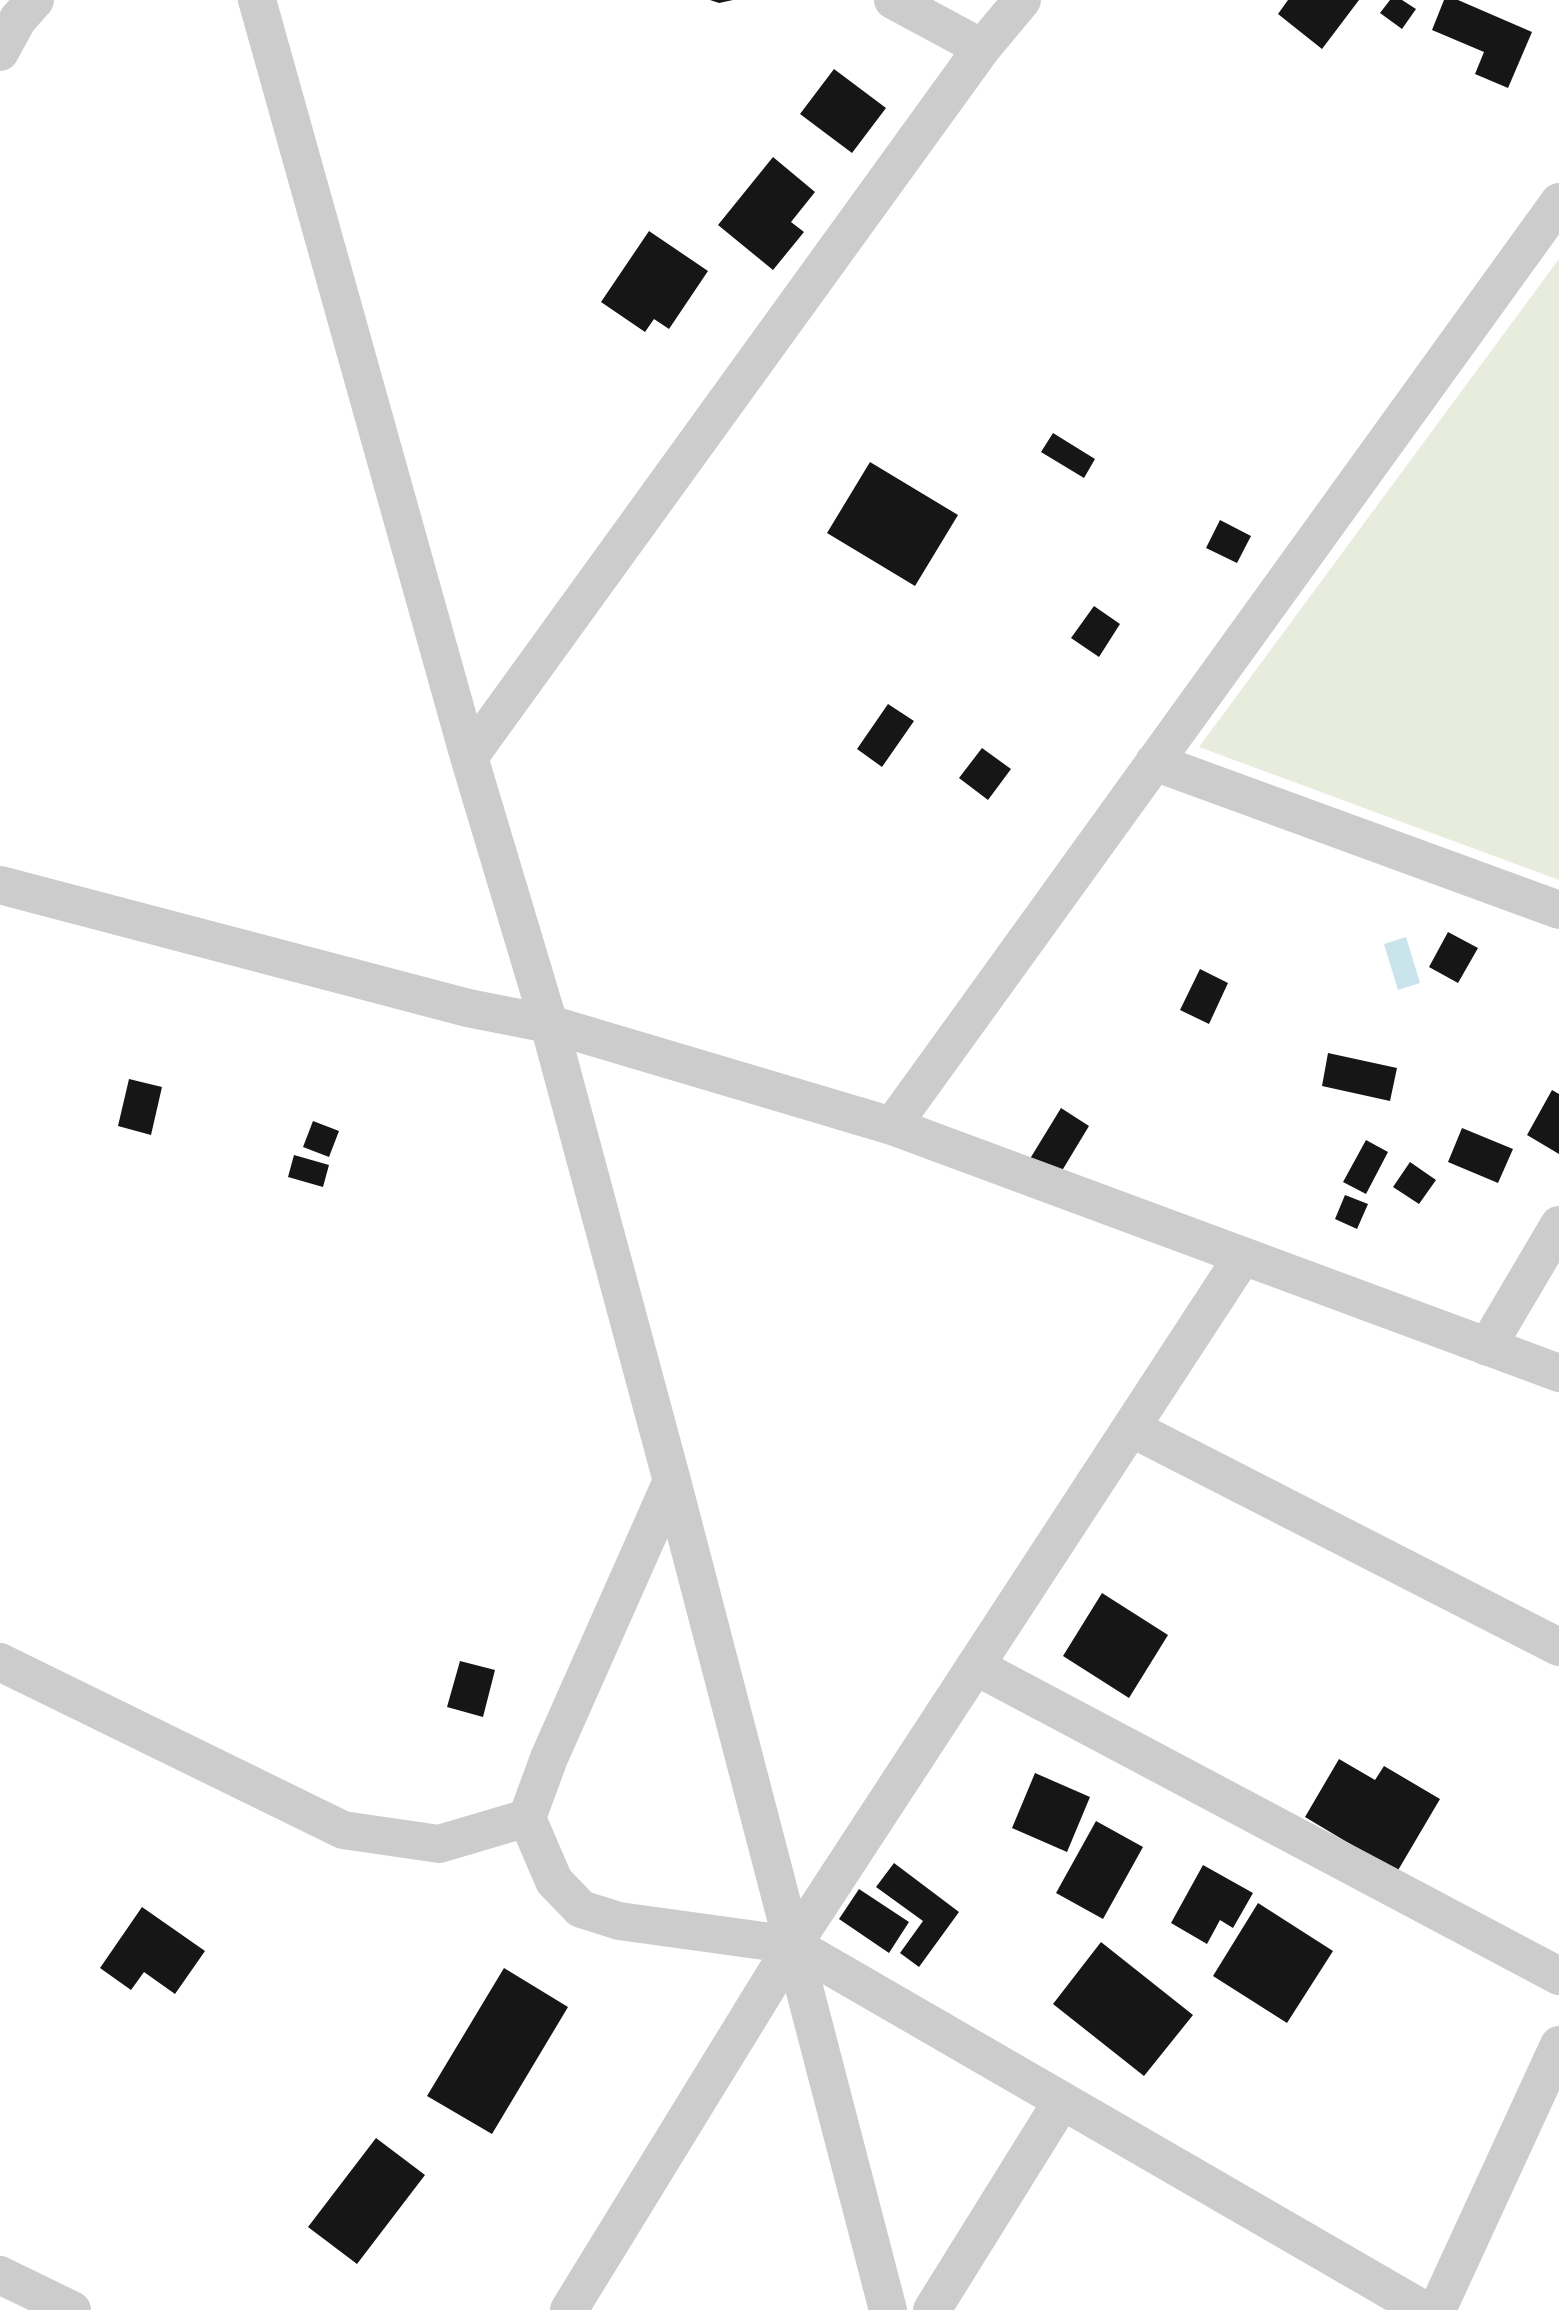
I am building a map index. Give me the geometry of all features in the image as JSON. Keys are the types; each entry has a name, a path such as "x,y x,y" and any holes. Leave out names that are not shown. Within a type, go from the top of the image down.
{"street":[{"path":"0,52 18,19 35,0"},
{"path":"257,0 469,757 549,1024 673,1481 887,2310"},
{"path":"893,0 982,48"},
{"path":"469,757 982,48 1022,0"},
{"path":"892,1126 1559,202"},
{"path":"1154,762 1559,911"},
{"path":"0,885 468,1008 549,1024 892,1126 1559,1373"},
{"path":"1487,1347 1559,1225"},
{"path":"569,2310 793,1945 1243,1256"},
{"path":"1131,1428 1559,1647"},
{"path":"673,1481 549,1758 527,1818 554,1881 580,1909 619,1921 793,1945 1424,2310"},
{"path":"0,1662 343,1830 439,1844 527,1818"},
{"path":"975,1666 1559,1976"},
{"path":"1437,2310 1559,2045"},
{"path":"932,2310 1062,2101"},
{"path":"0,2275 72,2310"}],"shaded area":[{"path":"1559,259 1559,880 1199,747"}],"water":[{"path":"1406,937 1420,983 1398,990 1384,944"}],"building":[{"path":"710,0 733,0 719,3"},
{"path":"1288,0 1359,0 1322,49 1278,14"},
{"path":"1390,0 1402,0 1416,9 1402,29 1380,13"},
{"path":"1444,0 1458,0 1532,32 1508,88 1475,74 1484,52 1432,30"},
{"path":"834,69 886,108 852,153 800,114"},
{"path":"773,157 815,192 791,222 804,232 773,270 718,225"},
{"path":"649,231 708,271 669,329 654,319 645,332 601,302"},
{"path":"1053,433 1095,459 1084,478 1041,452"},
{"path":"870,462 958,515 915,586 827,533"},
{"path":"1220,520 1251,536 1237,563 1206,548"},
{"path":"1094,606 1120,624 1099,657 1071,638"},
{"path":"888,704 914,721 882,767 857,749"},
{"path":"982,748 1011,769 988,800 959,778"},
{"path":"1448,932 1478,948 1458,983 1429,967"},
{"path":"1200,969 1228,983 1209,1024 1180,1010"},
{"path":"1328,1053 1397,1068 1390,1101 1322,1086"},
{"path":"129,1079 162,1087 151,1135 118,1126"},
{"path":"1552,1090 1559,1094 1559,1154 1527,1135"},
{"path":"1061,1108 1089,1126 1057,1179 1028,1162"},
{"path":"313,1121 339,1131 329,1157 303,1147"},
{"path":"1462,1128 1513,1149 1498,1183 1448,1162"},
{"path":"1366,1140 1388,1152 1366,1194 1343,1182"},
{"path":"294,1155 329,1165 323,1187 288,1177"},
{"path":"1410,1162 1436,1180 1419,1204 1393,1187"},
{"path":"1345,1195 1368,1204 1357,1229 1335,1219"},
{"path":"1102,1593 1168,1635 1129,1698 1063,1656"},
{"path":"460,1661 495,1670 483,1717 447,1707"},
{"path":"1339,1759 1375,1780 1384,1766 1440,1799 1397,1872 1305,1817"},
{"path":"1035,1773 1090,1797 1067,1852 1012,1828"},
{"path":"1096,1821 1143,1847 1103,1919 1056,1893"},
{"path":"894,1863 959,1912 919,1967 900,1953 923,1921 876,1887"},
{"path":"1203,1865 1253,1893 1233,1928 1220,1920 1207,1944 1171,1923"},
{"path":"859,1889 909,1922 889,1953 839,1919"},
{"path":"1258,1903 1333,1951 1287,2023 1213,1976"},
{"path":"142,1907 205,1951 175,1994 144,1972 131,1990 100,1968"},
{"path":"1101,1942 1193,2015 1144,2076 1053,2004"},
{"path":"504,1968 568,2007 492,2134 427,2096"},
{"path":"376,2138 425,2175 357,2264 308,2227"}]}
